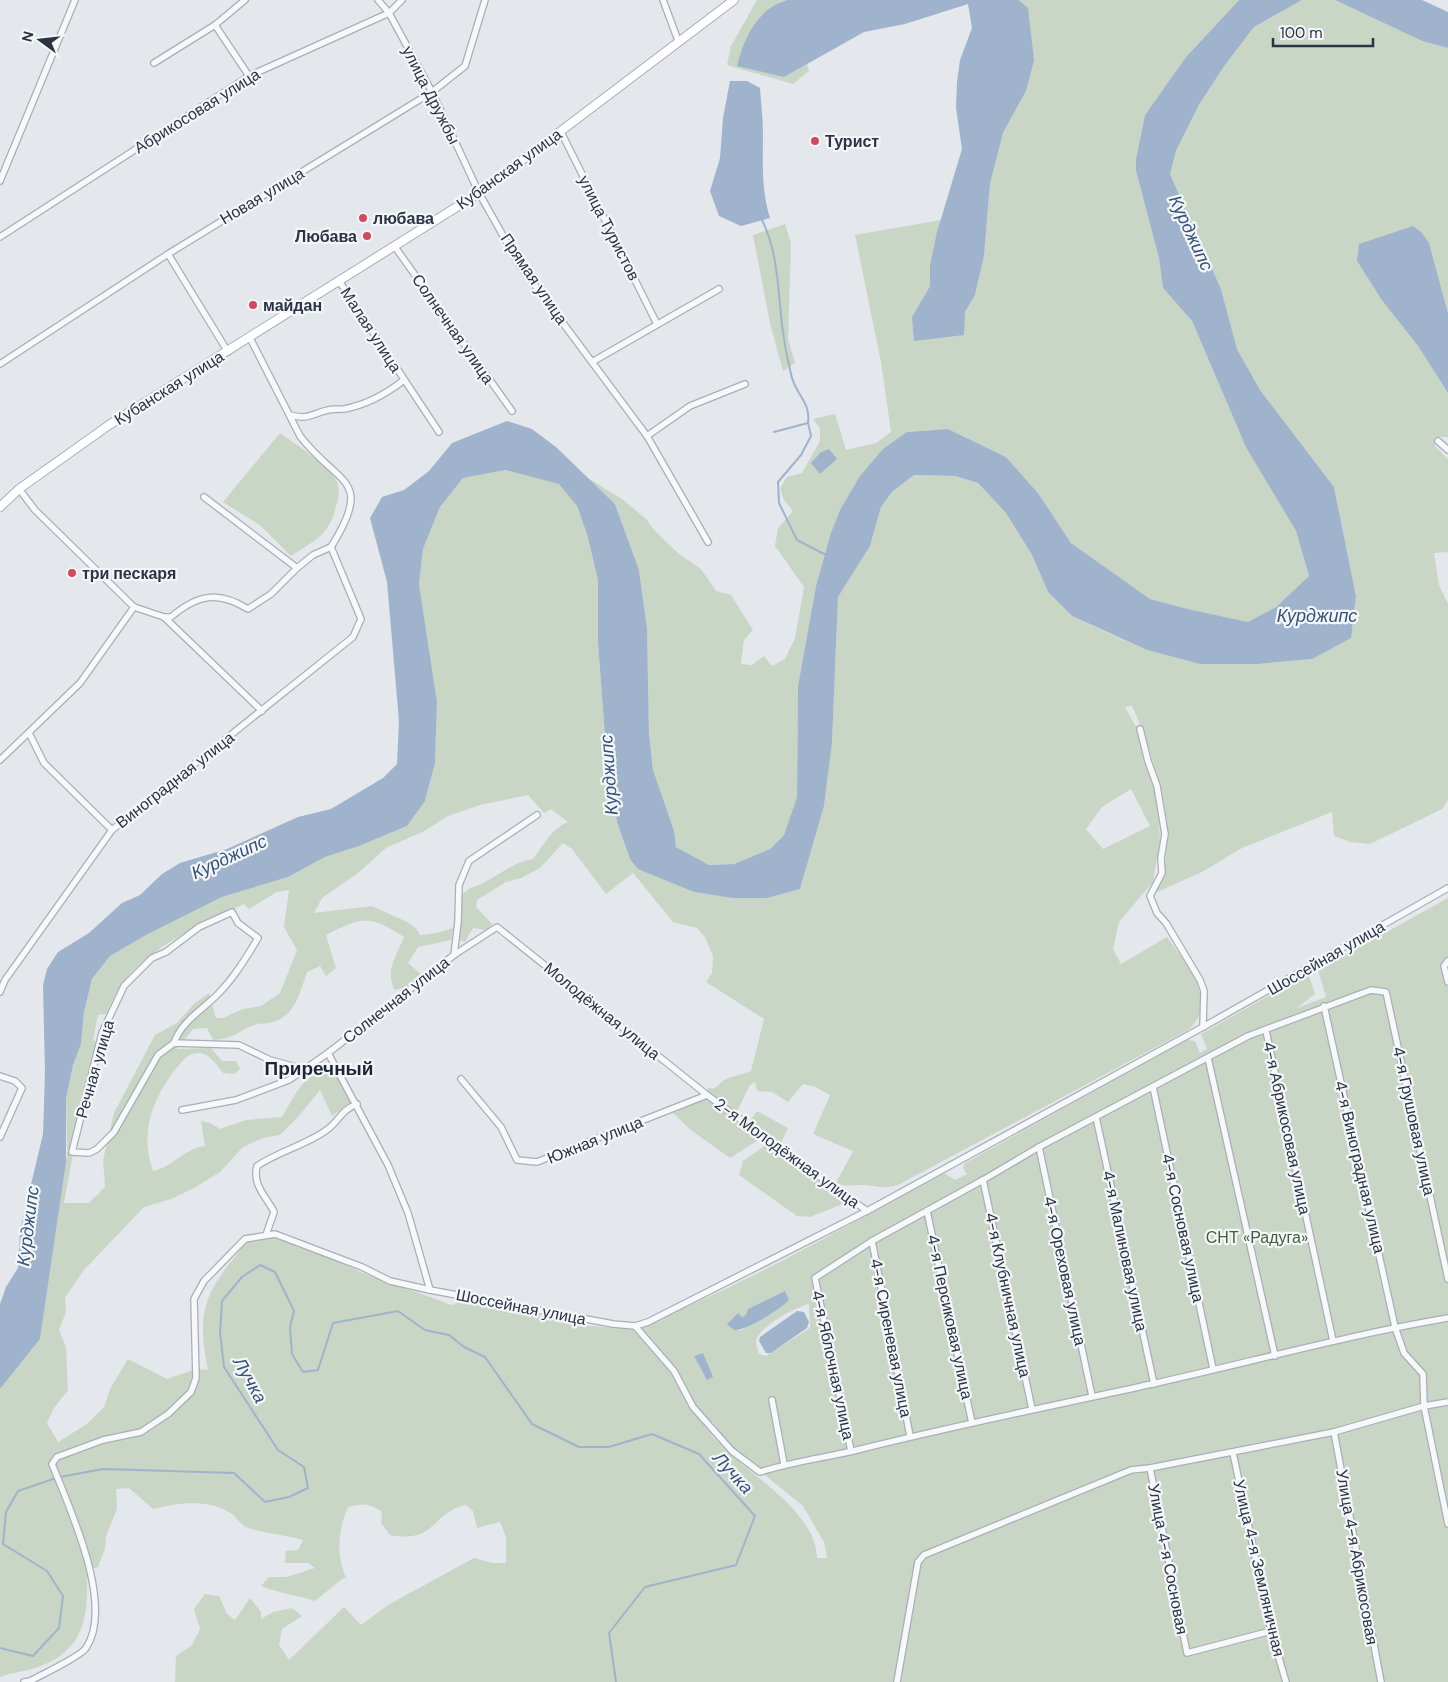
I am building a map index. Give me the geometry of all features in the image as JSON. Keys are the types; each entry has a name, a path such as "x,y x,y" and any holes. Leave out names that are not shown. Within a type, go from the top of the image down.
{"main road":[{"name":"Кубанская улица","path":"0,507 19,489 109,425 479,194 680,43 734,0"}],"street":[{"path":"0,181 75,0"},
{"path":"154,63 215,25 246,0"},
{"name":"улица Дружбы","path":"378,0 388,13 432,92 479,194"},
{"name":"Абрикосовая улица","path":"0,237 249,76 388,13 402,0"},
{"name":"Новая улица","path":"0,364 168,254 432,92 465,66 485,0"},
{"path":"663,0 680,43"},
{"path":"215,25 249,76"},
{"name":"улица Туристов","path":"561,132 657,324"},
{"name":"Прямая улица","path":"479,194 520,264 647,436 708,542"},
{"name":"Солнечная улица","path":"395,247 512,411"},
{"path":"168,254 228,352"},
{"name":"Малая улица","path":"339,281 439,432"},
{"path":"592,362 719,289"},
{"path":"19,489 36,510 134,607 164,617 171,617 196,600 212,596 232,600 248,610 271,594 313,555 331,547 346,522 351,508 352,492 344,481 309,449 300,436 250,338"},
{"name":"Малая улица","path":"290,415 302,418 313,417 328,410 368,402 388,393 404,380"},
{"path":"647,436 690,406 745,384"},
{"path":"1438,441 1448,450"},
{"path":"204,497 297,568"},
{"name":"Виноградная улица","path":"0,992 5,980 112,830 353,637 361,619 331,547"},
{"path":"0,760 80,683 134,607"},
{"path":"164,617 262,711"},
{"path":"1140,729 1148,761 1158,786 1165,834 1161,858 1162,873 1150,896 1157,914 1166,923 1200,980 1204,991 1203,1027"},
{"path":"29,733 44,764 112,830"},
{"path":"454,955 458,922 459,885 469,862 537,815"},
{"name":"Шоссейная улица","path":"24,1682 43,1674 85,1649 94,1629 93,1590 85,1545 52,1464 57,1457 103,1440 141,1432 168,1414 191,1392 196,1378 194,1299 204,1281 245,1239 275,1234 362,1266 390,1280 430,1290 561,1315 635,1326 656,1318 867,1211 1203,1027 1448,888"},
{"name":"Речная улица","path":"232,912 238,923 258,938 240,968 218,994 178,1031 174,1043 158,1054 114,1132 98,1148 89,1153 72,1152 102,1033 124,986 152,958 166,952 199,927 232,912"},
{"name":"Солнечная улица","path":"182,1110 236,1100 288,1080 328,1053 454,955 497,927"},
{"name":"Молодёжная улица","path":"497,927 706,1095"},
{"path":"1446,964 1448,982"},
{"name":"4-я Грушовая улица","path":"1324,1006 1371,990 1386,992 1448,1279"},
{"path":"872,1241 983,1180 1038,1147 1248,1036 1266,1031 1324,1006"},
{"name":"4-я Виноградная улица","path":"1324,1006 1395,1327 1404,1352 1422,1374 1424,1406 1448,1524"},
{"name":"4-я Абрикосовая улица","path":"1266,1031 1333,1341"},
{"path":"174,1043 239,1044 270,1060 303,1069"},
{"path":"328,1053 388,1165 408,1213 430,1290"},
{"path":"1208,1058 1275,1356"},
{"path":"0,1076 15,1081 22,1088 0,1137"},
{"name":"Южная улица","path":"461,1079 501,1127 517,1160 537,1162 706,1095"},
{"name":"4-я Сосновая улица","path":"1153,1087 1213,1369"},
{"name":"2-я Молодёжная улица","path":"706,1095 867,1211"},
{"path":"266,1235 274,1212 257,1186 255,1174 257,1166 274,1155 329,1129 338,1116 357,1104"},
{"name":"4-я Малиновая улица","path":"1096,1117 1154,1384"},
{"name":"4-я Ореховая улица","path":"1038,1147 1092,1396"},
{"name":"4-я Клубничная улица","path":"983,1180 1032,1409"},
{"name":"4-я Персиковая улица","path":"927,1211 972,1423"},
{"name":"4-я Яблочная улица","path":"851,1451 815,1278 872,1241"},
{"name":"4-я Сиреневая улица","path":"872,1241 910,1436"},
{"path":"635,1326 674,1371 693,1408 732,1451 760,1472 784,1464 1154,1384 1395,1327 1448,1318"},
{"path":"772,1400 784,1464"},
{"path":"897,1682 918,1562 924,1555 1114,1475 1131,1470 1233,1453 1334,1432 1424,1406 1448,1402"},
{"name":"Улица 4-я Абрикосовая","path":"1334,1432 1380,1682"},
{"name":"Улица 4-я Земляничная","path":"1233,1453 1271,1632 1286,1682"},
{"name":"Улица 4-я Сосновая","path":"1150,1468 1187,1653 1271,1632"}],"green space":[{"path":"757,0 787,0 780,2 784,77 807,64 809,71 793,84 727,65 731,46"},
{"path":"1019,0 1239,0 1186,57 1145,115 1136,159 1136,171 1159,258 1163,288 1192,321 1236,423 1296,531 1309,576 1276,607 1248,622 1150,599 1071,543 1038,493 1006,457 948,429 907,432 830,536 816,586 798,686 797,797 784,835 770,849 734,864 709,865 676,847 673,831 653,770 649,733 647,628 639,570 615,504 588,478 622,499 646,519 656,532 679,554 701,569 716,591 731,595 753,630 744,640 741,664 752,665 764,656 772,666 785,659 795,638 804,587 775,546 778,528 793,511 784,500 780,488 787,477 802,473 820,441 820,428 813,419 835,414 846,450 876,443 891,432 881,362 855,235 941,220 930,265 930,286 912,317 965,312 975,295 984,256 990,184 1003,133 1026,91 1028,8"},
{"name":"СНТ «Радуга»","path":"1302,0 1335,0 1422,41 1448,48 1448,313 1429,243 1357,261 1381,299 1418,346 1448,393 1448,437 1437,437 1435,446 1448,459 1448,552 1434,553 1439,585 1448,604 1448,800 1442,809 1370,844 1350,842 1334,836 1332,812 1242,848 1202,872 1157,892 1163,874 1166,854 1167,836 1164,805 1156,770 1138,719 1132,706 1125,707 1136,727 1151,776 1158,807 1160,840 1153,882 1119,922 1113,949 1121,964 1167,937 1197,983 1201,995 1201,1007 1197,1019 1188,1030 898,1185 882,1187 836,1183 853,1151 813,1134 830,1095 815,1087 803,1084 788,1102 772,1092 757,1091 755,1082 750,1085 737,1111 707,1090 709,1087 714,1088 726,1079 751,1071 764,1019 706,982 712,973 713,956 705,937 697,928 673,922 633,873 606,894 572,849 563,843 540,868 521,878 506,882 477,900 476,907 492,924 487,930 473,928 465,942 458,940 462,921 461,896 471,888 514,865 533,859 552,833 568,822 551,809 544,813 528,795 480,805 448,816 424,831 386,848 358,873 322,898 314,913 372,906 407,922 416,928 420,935 437,933 453,928 451,940 418,947 408,963 422,975 407,987 395,990 392,983 391,970 404,937 374,922 358,921 326,935 336,968 326,976 320,966 307,972 296,1002 281,1019 271,1023 257,1024 232,1036 213,1040 207,1028 193,1029 177,1049 211,1048 222,1061 236,1061 240,1069 234,1074 223,1073 212,1060 201,1053 190,1055 181,1062 159,1095 150,1119 148,1144 153,1171 167,1166 191,1150 205,1146 201,1121 210,1123 220,1129 246,1120 282,1117 303,1083 318,1074 328,1073 339,1076 351,1102 332,1116 320,1090 280,1135 263,1138 243,1147 220,1172 194,1188 171,1199 144,1207 83,1271 65,1298 66,1312 59,1330 66,1347 68,1390 54,1408 47,1423 58,1442 87,1424 104,1407 110,1389 128,1359 167,1379 196,1369 208,1370 203,1322 205,1309 215,1284 249,1240 270,1238 283,1240 312,1250 365,1274 451,1305 463,1301 590,1326 632,1329 664,1364 709,1432 738,1461 774,1490 790,1506 804,1522 813,1540 817,1558 827,1558 824,1542 803,1506 728,1445 713,1422 711,1424 691,1401 671,1364 640,1326 756,1274 944,1173 955,1180 967,1174 963,1168 965,1163 1187,1040 1195,1041 1200,1053 1207,1049 1201,1034 1277,991 1309,976 1315,994 1297,1008 1326,997 1318,970 1448,898 1448,1682 175,1682 176,1656 192,1645 200,1629 194,1609 205,1594 219,1596 227,1614 235,1620 250,1598 261,1612 261,1619 273,1612 292,1608 302,1616 282,1629 279,1645 289,1660 344,1607 361,1625 388,1605 474,1558 492,1563 506,1563 506,1537 500,1522 477,1528 473,1511 466,1505 446,1514 425,1531 417,1535 405,1537 390,1535 381,1523 382,1512 374,1507 362,1504 348,1507 340,1534 341,1560 346,1578 342,1579 315,1601 261,1586 269,1577 287,1577 315,1568 308,1563 285,1563 286,1551 298,1550 303,1540 246,1527 232,1514 213,1506 193,1503 153,1509 129,1488 116,1489 117,1509 106,1536 105,1549 98,1567 87,1570 85,1615 76,1639 68,1649 41,1666 0,1677 0,1389 40,1339 67,1152 73,1154 64,1203 89,1203 105,1187 103,1160 114,1113 155,1035 177,1023 194,1004 209,993 216,1018 223,1018 243,1009 261,1006 280,993 297,950 284,927 289,890 277,892 249,909 244,904 195,928 161,947 133,971 120,987 106,1014 98,1015 93,1040 97,1042 71,1151 67,1150 66,1099 73,1065 81,1044 84,1012 92,979 110,956 146,935 222,897 288,877 325,857 359,846 407,826 425,801 435,763 437,702 419,584 423,549 440,507 463,478 504,470 560,484 577,506 587,534 598,580 598,643 608,775 617,822 630,859 694,892 732,898 767,898 800,889 824,806 832,743 838,597 870,546 881,507 892,492 914,475 955,476 978,483 1006,513 1032,555 1048,592 1072,616 1110,634 1147,650 1200,664 1257,664 1312,659 1356,596 1334,487 1260,390 1237,349 1221,289 1170,174 1176,151 1200,103 1225,65 1254,27","holes":["1131,789 1150,826 1103,849 1086,829 1102,807","789,1300 770,1315 740,1331 738,1314 742,1317","809,1304 810,1328 766,1356 759,1354 756,1342 763,1330 778,1318"]},
{"path":"785,224 791,243 788,339 795,363 783,371 770,323 753,235"},
{"path":"280,433 326,467 336,480 339,488 334,514 326,530 291,556 261,526 223,502"},
{"path":"706,1098 760,1139 730,1158 692,1131 673,1113"},
{"path":"757,1111 788,1128 780,1145 749,1122"},
{"path":"767,1144 844,1199 845,1203 810,1217 797,1216 739,1175 743,1161"}],"water":[{"path":"787,0 1019,0 1028,8 1034,60 1026,91 1003,133 990,184 984,256 975,295 965,312 964,335 914,341 912,317 930,286 930,265 937,232 962,149 956,108 957,82 960,60 972,28 968,4 905,24 864,32 784,77 737,66 753,26 768,10"},
{"name":"Курджипс","path":"1239,0 1302,0 1254,27 1225,65 1200,103 1176,151 1170,174 1221,289 1237,349 1260,390 1334,487 1356,596 1351,638 1312,659 1257,664 1200,664 1147,650 1072,616 1048,592 1032,555 1006,513 978,483 955,476 914,475 892,492 881,507 870,546 838,597 832,743 824,806 800,889 767,898 732,898 694,892 638,869 630,859 617,822 608,775 598,643 598,580 587,534 577,506 559,484 505,470 463,478 440,507 423,549 419,584 437,702 435,763 425,801 407,826 359,846 325,857 288,877 222,897 146,935 110,956 92,979 84,1012 81,1044 73,1065 66,1099 66,1162 40,1339 0,1389 0,1304 6,1287 18,1268 20,1231 43,1134 45,1072 43,985 47,969 58,952 89,933 122,903 140,895 162,874 180,863 227,849 298,817 331,809 383,778 397,764 399,721 387,582 370,518 382,497 404,490 429,471 452,443 507,421 532,429 556,447 615,504 639,570 647,628 649,733 653,770 674,831 676,847 709,865 734,864 770,849 784,835 797,797 798,686 816,586 830,536 840,510 860,476 883,449 907,432 948,429 1006,457 1038,493 1071,543 1150,599 1248,622 1276,607 1309,576 1296,531 1246,447 1192,321 1163,288 1159,258 1136,171 1136,159 1145,115 1186,57"},
{"path":"1335,0 1422,0 1448,12 1448,48 1422,41"},
{"path":"730,81 747,81 760,88 764,187 770,218 741,226 719,216 710,191 720,158 723,118"},
{"path":"1413,226 1422,233 1429,243 1448,313 1448,393 1418,346 1381,299 1357,261 1359,244"},
{"path":"829,449 837,459 820,474 811,463 821,452"},
{"path":"785,1291 789,1300 763,1319 747,1327 734,1330 727,1324 738,1313 742,1317 746,1315 748,1309"},
{"path":"797,1311 804,1312 809,1322 807,1328 771,1353 766,1353 759,1341 760,1337"},
{"path":"703,1353 713,1377 707,1380 694,1356"}],"waterway":[{"path":"762,220 774,258 783,331 793,381 805,403 808,415 808,423 774,432"},
{"path":"808,423 811,436 801,455 778,482 779,503 797,540 826,555"},
{"name":"Лучка","path":"60,1477 103,1469 234,1473 265,1502 289,1497 308,1488 304,1467 278,1450 224,1367 220,1332 222,1301 242,1277 260,1265 275,1272 294,1311 290,1327 292,1354 303,1372 318,1370 333,1323 398,1311 425,1330 449,1335 464,1347 485,1357 532,1424 579,1447 609,1447 652,1434 699,1454 755,1516 736,1565 645,1587 609,1633 616,1682"},
{"name":"Лучка","path":"0,1648 33,1656 59,1628 63,1596 47,1571 3,1544 6,1512 18,1491 56,1478"}],"place":[{"name":"Турист","path":"815,141"},
{"name":"любава","path":"363,218"},
{"name":"Любава","path":"367,236"},
{"name":"майдан","path":"253,305"},
{"name":"три пескаря","path":"72,573"}],"district":[{"name":"Приречный","path":"319,1068"}]}
